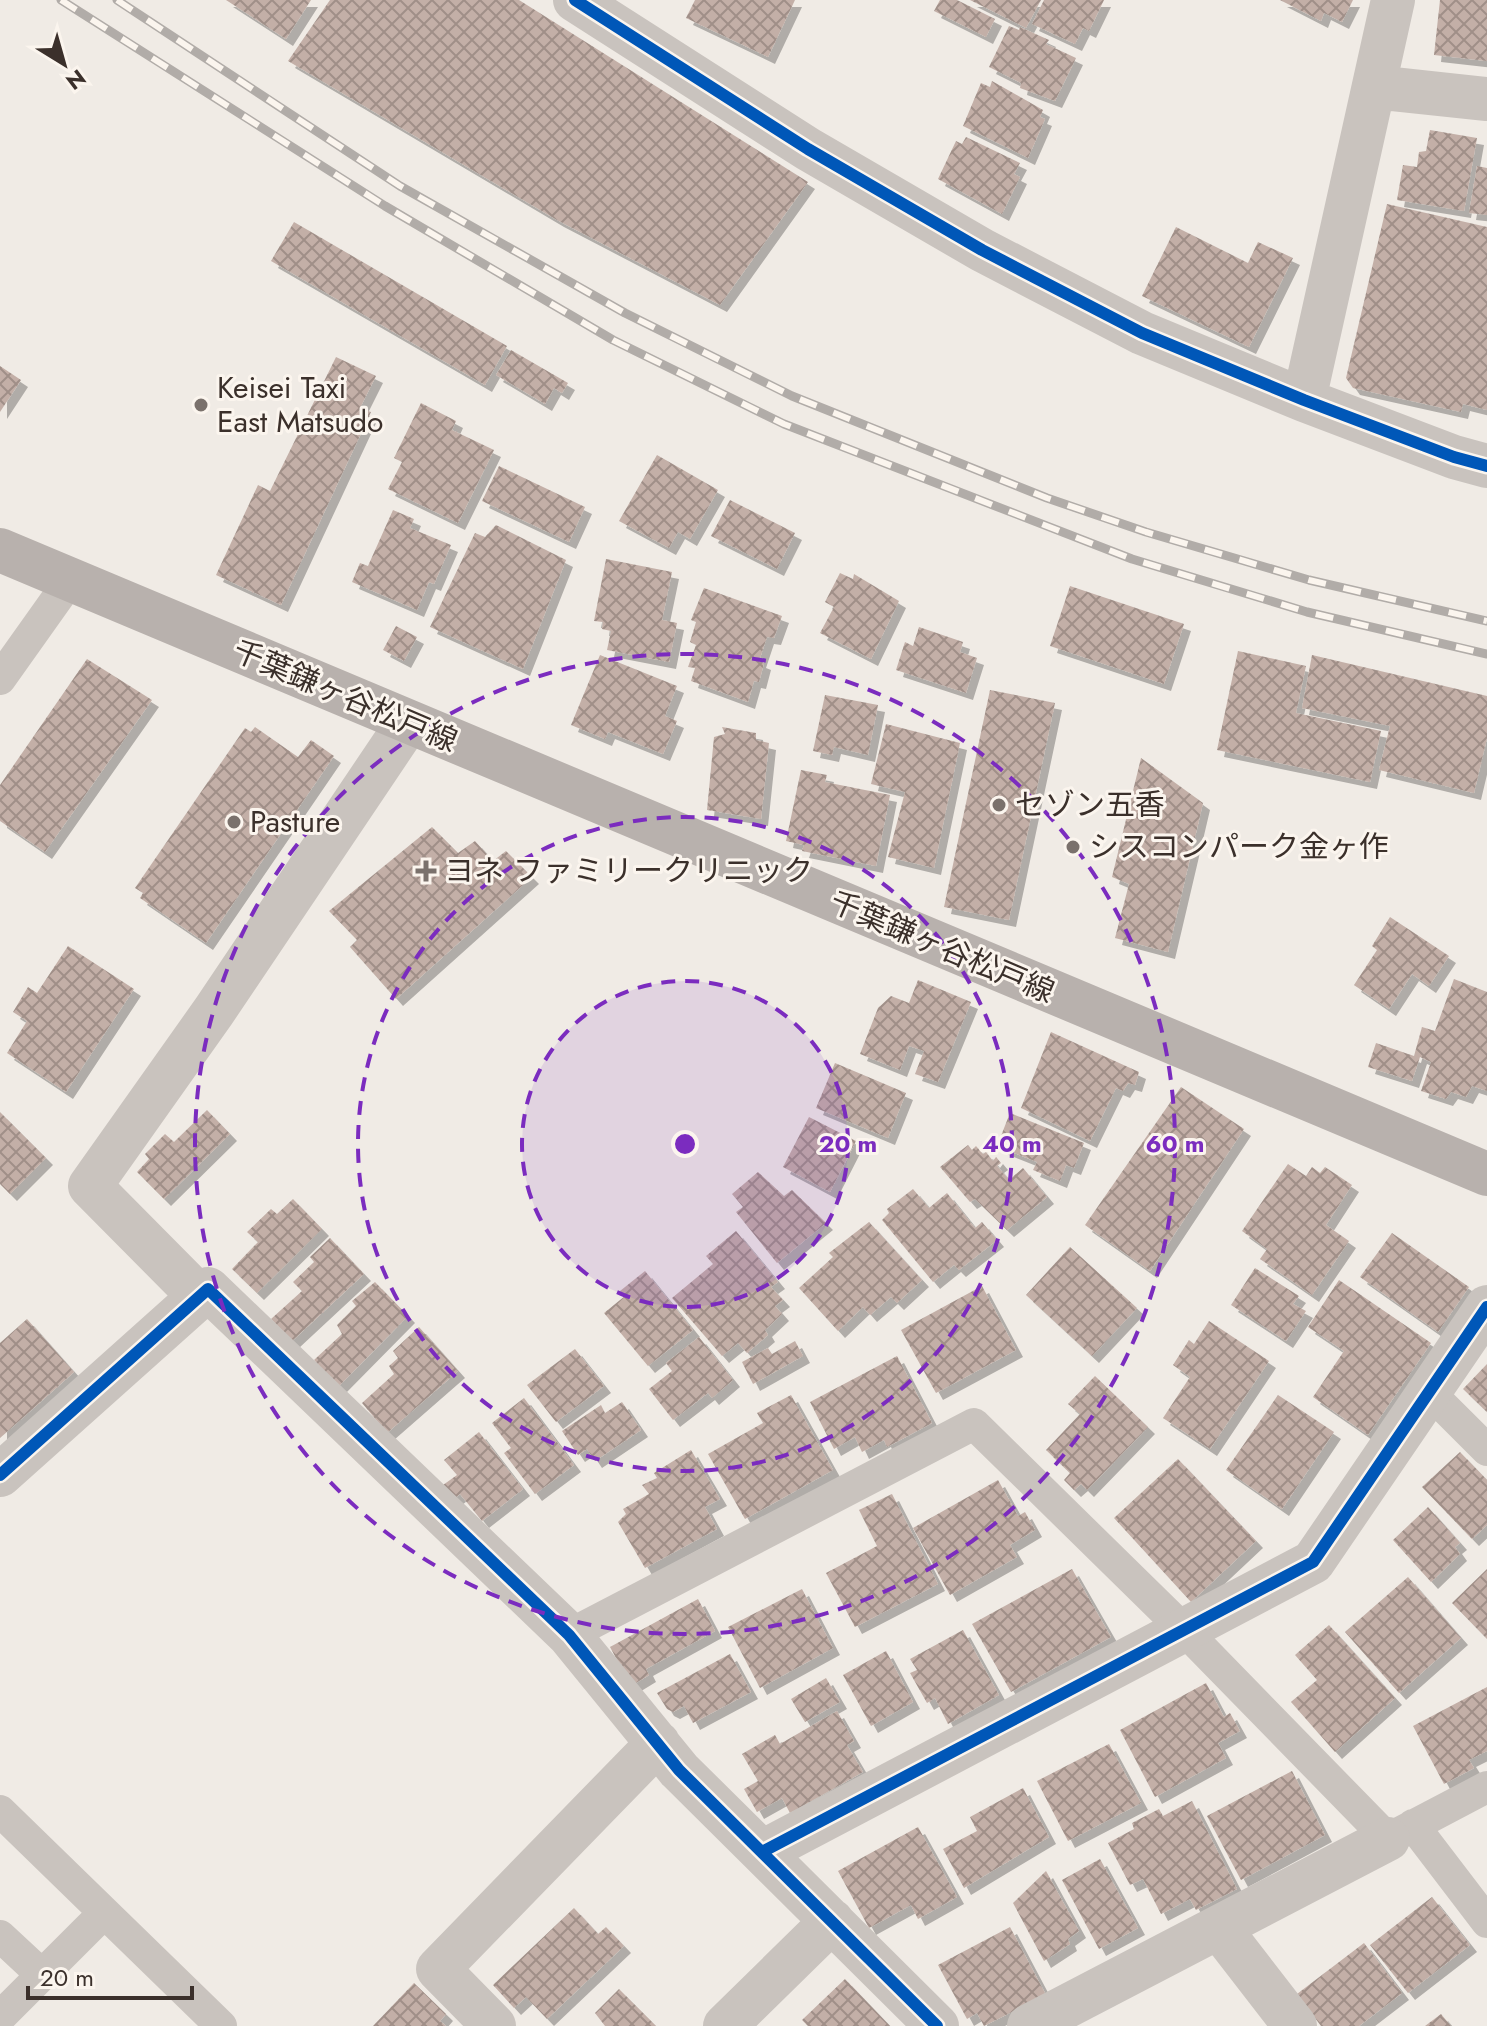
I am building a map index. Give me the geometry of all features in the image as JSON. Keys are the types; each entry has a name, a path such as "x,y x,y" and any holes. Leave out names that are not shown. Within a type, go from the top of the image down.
{"main road":[{"name":"千葉鎌ヶ谷松戸線","path":"0,550 407,724 1487,1174"}],"street":[{"path":"575,0 808,149 982,250 1142,333 1304,400 1487,466"},
{"path":"1304,400 1393,0"},
{"path":"1374,87 1487,99"},
{"path":"407,724 214,1011 90,1186 569,1635 679,1770 937,2026"},
{"path":"0,1475 204,1293"},
{"path":"762,1852 1313,1562 1487,1307"},
{"path":"494,2026 438,1969 658,1743"},
{"path":"1029,2026 1220,1929 1400,1832"},
{"path":"725,2026 832,1921"},
{"path":"1220,1929 1295,2026"}],"lane":[{"path":"0,679 71,579"},
{"path":"1429,1392 1487,1450"},
{"path":"569,1635 974,1424 1185,1631 1400,1832 1487,1922"},
{"path":"1400,1832 1487,1787"},
{"path":"0,1811 221,2026"},
{"path":"0,2017 104,1913"},
{"path":"0,1936 42,1975"}],"building":[{"path":"226,0 311,0 286,39"},
{"path":"330,0 519,0 808,182 720,305 557,220 288,61"},
{"path":"695,0 795,0 768,57 686,18"},
{"path":"940,0 957,0 995,19 986,37 934,11"},
{"path":"970,0 1041,0 1026,28"},
{"path":"1044,0 1104,0 1089,31 1083,28 1075,44 1032,24"},
{"path":"1280,0 1353,0 1342,22 1324,13 1321,21"},
{"path":"1440,0 1487,0 1487,61 1434,55"},
{"path":"1009,26 1019,30 1020,27 1049,40 1046,44 1076,58 1055,101 1020,88 1021,83 989,67"},
{"path":"992,81 1043,110 1040,117 1045,119 1028,158 963,126 981,83 990,87"},
{"path":"1430,130 1477,138 1464,211 1397,200 1403,165 1417,167 1419,152 1426,151"},
{"path":"966,137 1020,163 1014,174 1020,177 1002,214 938,179 956,141 962,144"},
{"path":"1477,166 1487,168 1487,215 1469,213"},
{"path":"1387,204 1487,227 1487,410 1463,404 1461,412 1353,388 1346,378"},
{"path":"294,222 507,346 485,385 271,261"},
{"path":"1176,227 1248,263 1258,242 1293,258 1249,347 1142,296"},
{"path":"511,350 568,383 562,393 554,388 545,404 496,375"},
{"path":"336,357 376,376 360,408 371,412 281,605 216,575 258,485 270,491"},
{"path":"0,366 21,380 0,412"},
{"path":"421,403 456,421 452,430 494,450 458,523 388,489 402,462 394,458"},
{"path":"657,455 718,490 690,539 678,532 669,548 619,521"},
{"path":"499,466 585,507 569,542 482,501"},
{"path":"730,500 795,533 777,569 711,536"},
{"path":"393,510 414,519 410,528 451,545 434,584 429,582 417,610 352,582 360,563 368,566"},
{"path":"496,525 566,560 523,669 430,627 475,533 485,537"},
{"path":"606,559 672,572 662,620 677,623 669,662 607,650 611,631 602,629 603,622 594,621"},
{"path":"840,573 853,579 854,574 899,601 871,659 820,633 834,607 825,602"},
{"path":"1070,586 1184,624 1164,684 1050,646"},
{"path":"704,588 782,616 774,638 767,637 759,661 764,663 759,682 754,681 748,702 691,681 695,668 688,667 696,645 690,642 696,622 691,620"},
{"path":"396,626 417,637 404,661 383,650"},
{"path":"919,627 963,642 960,652 977,658 966,693 896,670 905,642 913,646"},
{"path":"1238,651 1306,666 1296,713 1381,731 1370,782 1217,750"},
{"path":"600,655 677,686 665,716 677,721 663,754 608,732 605,739 571,725"},
{"path":"1312,655 1487,696 1487,738 1474,793 1379,770 1390,726 1302,708"},
{"path":"87,659 152,700 45,852 0,821 0,785"},
{"name":"セゾン五香","path":"990,690 1055,703 1009,920 944,907"},
{"path":"825,695 878,705 868,755 834,747 832,755 813,751"},
{"path":"886,724 960,743 934,868 888,857 905,792 871,784"},
{"name":"Pasture","path":"255,727 298,757 311,740 334,756 206,943 140,898 143,893 135,888 245,728 251,732"},
{"path":"722,727 756,733 756,740 769,743 761,819 707,810 714,737 725,734"},
{"path":"1141,758 1203,803 1168,952 1115,938 1129,884 1112,877"},
{"path":"801,770 827,775 825,782 890,795 876,866 802,851 804,845 786,841"},
{"path":"432,827 458,853 475,841 493,861 506,851 532,877 396,999 350,947 357,940 329,911"},
{"path":"1390,917 1449,956 1429,986 1412,974 1389,1009 1354,985 1377,950 1372,946"},
{"path":"68,946 134,989 66,1092 7,1053 27,1021 13,1012 28,987 37,993"},
{"path":"1454,979 1487,992 1487,1091 1472,1086 1466,1097 1451,1092 1446,1099 1421,1091 1431,1062 1420,1057 1412,1081 1368,1067 1376,1043 1414,1056 1422,1027 1435,1031"},
{"path":"918,980 971,1002 938,1082 915,1074 924,1051 909,1046 900,1070 860,1054 878,1008 891,996 909,1003"},
{"path":"1051,1032 1139,1072 1135,1085 1128,1083 1123,1091 1116,1088 1090,1141 1021,1108"},
{"path":"835,1063 906,1093 888,1138 816,1108"},
{"path":"1181,1087 1244,1129 1150,1271 1085,1225"},
{"path":"207,1110 230,1134 164,1199 137,1172 149,1159 145,1154 165,1134 174,1142"},
{"path":"0,1112 46,1158 10,1194 0,1184"},
{"path":"1010,1113 1084,1143 1074,1168 1066,1165 1060,1181 1033,1170 1037,1162 997,1146"},
{"path":"809,1117 856,1141 830,1192 783,1167"},
{"path":"968,1145 972,1150 976,1146 983,1154 986,1152 993,1161 996,1157 1001,1163 997,1166 1009,1180 1023,1168 1047,1197 1007,1230 975,1199 970,1202 940,1167"},
{"path":"1288,1164 1306,1176 1312,1167 1320,1173 1325,1167 1352,1185 1326,1225 1349,1241 1312,1295 1260,1259 1267,1249 1242,1231"},
{"path":"758,1172 784,1196 792,1190 826,1223 777,1263 736,1212 743,1207 732,1194"},
{"path":"913,1189 929,1208 947,1193 975,1228 982,1222 997,1240 959,1270 954,1265 933,1282 882,1220 889,1213 887,1209"},
{"path":"293,1199 322,1229 257,1293 232,1269 258,1242 247,1232 271,1209 277,1214"},
{"path":"869,1222 922,1280 897,1303 891,1297 870,1315 863,1307 838,1331 799,1288 833,1257 829,1253"},
{"path":"736,1231 778,1282 771,1287 783,1300 775,1306 782,1314 765,1330 768,1335 747,1353 738,1343 722,1356 672,1298 713,1264 706,1256"},
{"path":"1392,1233 1469,1287 1438,1332 1360,1277"},
{"path":"330,1238 364,1274 292,1341 271,1319 302,1291 293,1282 314,1262 310,1257"},
{"path":"1070,1247 1137,1308 1092,1356 1026,1295"},
{"path":"1255,1268 1299,1296 1293,1304 1306,1311 1286,1341 1231,1305"},
{"path":"645,1271 693,1330 648,1366 604,1313 625,1296 620,1291"},
{"path":"1339,1280 1431,1343 1368,1435 1313,1397 1344,1351 1308,1327"},
{"path":"375,1282 408,1316 338,1387 314,1360 342,1334 337,1325 356,1306 352,1301"},
{"path":"982,1286 1016,1350 936,1393 901,1330"},
{"path":"27,1319 74,1372 0,1438 0,1343"},
{"path":"1209,1321 1269,1361 1210,1449 1163,1418 1190,1377 1173,1365 1189,1340 1194,1344"},
{"path":"419,1327 458,1371 387,1433 362,1403 394,1374 389,1366 398,1358 393,1351"},
{"path":"699,1337 733,1380 712,1398 708,1393 673,1420 649,1389 672,1371 666,1363"},
{"path":"795,1341 803,1356 753,1384 742,1362 768,1348 772,1354"},
{"path":"575,1349 604,1386 556,1422 527,1385"},
{"path":"897,1356 932,1423 887,1447 884,1440 862,1452 855,1437 834,1449 810,1402"},
{"path":"1487,1364 1487,1412 1463,1389"},
{"path":"1095,1376 1148,1427 1087,1490 1081,1484 1074,1490 1064,1480 1070,1473 1046,1450 1080,1414 1068,1404"},
{"path":"791,1395 833,1470 745,1519 708,1454 763,1423 757,1413"},
{"path":"1278,1395 1334,1432 1282,1509 1226,1470"},
{"path":"524,1398 574,1465 535,1494 504,1453 511,1448 492,1423"},
{"path":"622,1402 641,1430 595,1461 587,1449 578,1455 562,1431 601,1405 605,1413"},
{"path":"479,1432 523,1489 482,1521 460,1494 454,1499 443,1485 457,1475 444,1460"},
{"path":"691,1450 720,1499 705,1507 717,1529 645,1568 618,1522 626,1514 623,1509 649,1494 642,1485 657,1478 654,1473"},
{"path":"1460,1452 1487,1480 1487,1525 1472,1539 1422,1487"},
{"path":"1178,1459 1256,1541 1191,1602 1114,1518"},
{"path":"998,1480 1018,1516 1025,1512 1035,1530 1010,1545 1017,1557 950,1595 913,1528"},
{"path":"892,1494 938,1584 855,1627 826,1573 877,1546 859,1510"},
{"path":"1428,1507 1460,1543 1455,1547 1460,1554 1431,1582 1393,1540"},
{"path":"1072,1569 1111,1637 1011,1692 972,1624"},
{"path":"1487,1569 1487,1639 1452,1603"},
{"path":"1408,1577 1461,1638 1399,1693 1345,1632"},
{"path":"802,1589 833,1648 760,1688 728,1627"},
{"path":"698,1599 715,1631 646,1669 649,1675 631,1686 610,1647"},
{"path":"1329,1625 1395,1698 1335,1752 1291,1702 1317,1680 1295,1655"},
{"path":"963,1630 999,1695 948,1724 935,1698 927,1703 910,1673 917,1670 910,1659"},
{"path":"886,1651 913,1702 871,1726 843,1675"},
{"path":"730,1654 751,1692 693,1723 684,1706 673,1712 667,1709 657,1693"},
{"path":"826,1678 840,1702 805,1722 791,1699"},
{"path":"1206,1683 1224,1717 1230,1713 1240,1731 1218,1743 1226,1758 1155,1797 1120,1730"},
{"path":"1487,1687 1487,1751 1469,1760 1474,1768 1444,1784 1413,1726"},
{"path":"837,1711 854,1741 847,1745 863,1772 790,1813 782,1798 757,1812 744,1789 758,1781 742,1754 775,1735 780,1744"},
{"path":"1109,1744 1141,1803 1068,1841 1037,1781"},
{"path":"1292,1771 1325,1835 1241,1880 1207,1816"},
{"path":"1023,1788 1049,1837 964,1888 943,1849 977,1831 970,1817"},
{"path":"1192,1801 1237,1889 1196,1910 1190,1899 1161,1914 1143,1879 1130,1885 1108,1843 1134,1829 1132,1823 1159,1809 1163,1816"},
{"path":"918,1827 957,1897 918,1919 911,1905 869,1928 838,1871"},
{"path":"1100,1859 1138,1928 1099,1949 1062,1880"},
{"path":"1046,1871 1079,1931 1068,1939 1070,1944 1044,1961 1013,1903"},
{"path":"1432,1897 1470,1945 1408,1993 1370,1945"},
{"path":"574,1908 598,1934 606,1927 624,1946 547,2019 526,1997 514,2008 493,1985"},
{"path":"1010,1927 1046,1995 984,2026 977,2013 967,2019 938,1965"},
{"path":"1364,1943 1402,1993 1359,2026 1321,2026 1297,1994"},
{"path":"845,1979 890,2026 808,2026 802,2020"},
{"path":"414,1983 446,2014 440,2021 446,2026 373,2026"},
{"path":"619,1989 656,2026 605,2026 595,2013"},
{"path":"1441,2014 1451,2026 1425,2026"}],"railway":[{"path":"61,0 385,206 613,340 784,424 1132,559 1307,612 1487,654"},
{"path":"117,0 400,186 625,313 792,396 1047,498 1146,532 1309,580 1487,621"}],"cycle path":[{"path":"575,0 808,149 982,250 1142,333 1304,400 1454,457 1487,466"},
{"path":"0,1475 208,1289 569,1635 679,1770 937,2026"},
{"path":"762,1852 1313,1562 1487,1307"}],"place":[{"name":"Keisei Taxi East Matsudo","path":"201,405"},
{"name":"セゾン五香","path":"999,805"},
{"name":"Pasture","path":"234,822"},
{"name":"シスコンパーク金ヶ作","path":"1073,847"},
{"name":"ヨネ ファミリークリニック","path":"426,871"}]}
